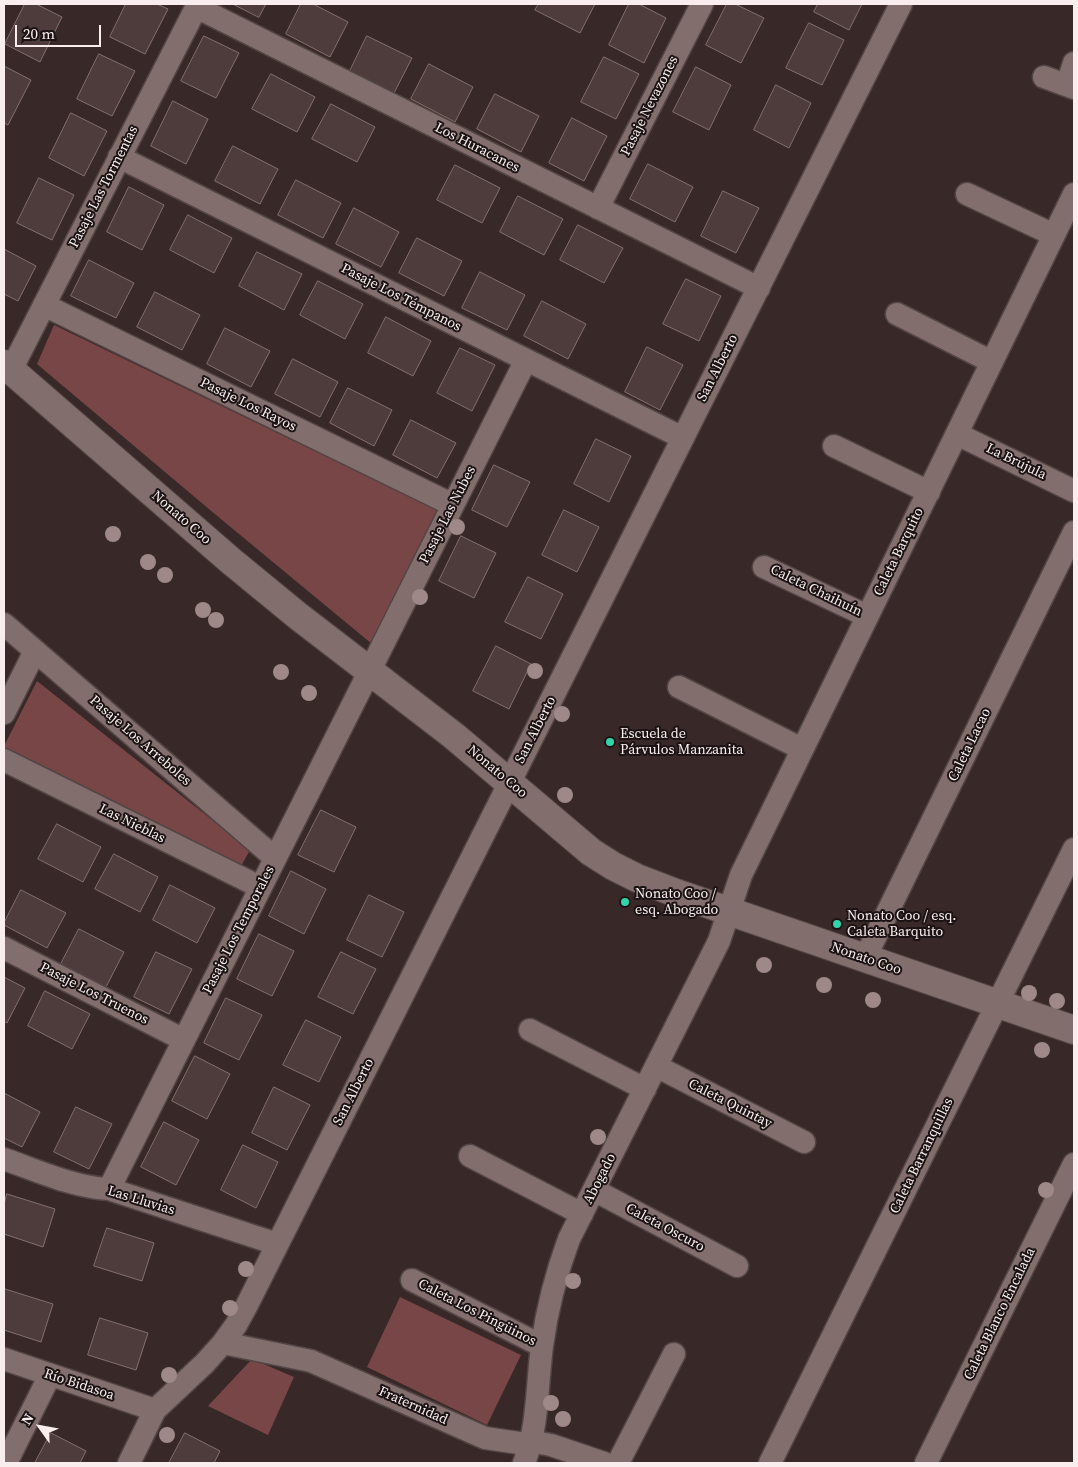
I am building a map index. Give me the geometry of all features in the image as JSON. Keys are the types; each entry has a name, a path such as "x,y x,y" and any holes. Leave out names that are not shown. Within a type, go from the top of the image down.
{"main road":[{"name":"Nonato Coo","path":"7,367 231,561 298,616 454,736 572,837 613,866 637,878 729,912 1074,1030"}],"street":[{"name":"Pasaje Nevazones","path":"598,208 702,4"},
{"name":"San Alberto","path":"129,1463 155,1410 205,1363 223,1344 236,1325 902,4"},
{"name":"Los Huracanes","path":"197,5 758,288"},
{"name":"Pasaje Las Tormentas","path":"7,367 44,305 197,5"},
{"path":"1044,77 1070,86 1074,63"},
{"name":"Pasaje Los Témpanos","path":"120,157 682,438"},
{"path":"967,194 1054,235"},
{"name":"Caleta Barquito","path":"729,912 741,874 1074,194"},
{"name":"Pasaje Los Rayos","path":"44,305 453,505"},
{"path":"897,314 992,362"},
{"name":"Pasaje Las Nubes","path":"369,670 526,360"},
{"name":"La Brújula","path":"957,434 1074,491"},
{"path":"834,446 929,492"},
{"name":"Caleta Lacao","path":"865,958 1074,532"},
{"name":"Caleta Chaihuín","path":"764,567 867,616"},
{"name":"Pasaje Los Arreboles","path":"4,624 276,858"},
{"path":"4,712 35,651"},
{"name":"Pasaje Los Temporales","path":"109,1189 369,670"},
{"path":"679,687 802,749"},
{"name":"Las Nieblas","path":"4,760 260,887"},
{"name":"Caleta Barranquillas","path":"770,1463 1074,849"},
{"name":"Abogado","path":"528,1453 542,1346 559,1264 569,1239 719,941 729,912"},
{"name":"Pasaje Los Truenos","path":"4,948 184,1040"},
{"path":"530,1030 645,1089"},
{"name":"Caleta Quintay","path":"656,1066 804,1142"},
{"path":"470,1156 582,1214"},
{"name":"Las Lluvias","path":"4,1159 78,1184 109,1189 277,1244"},
{"name":"Caleta Blanco Encalada","path":"926,1463 1074,1164"},
{"name":"Caleta Oscuro","path":"594,1190 737,1266"},
{"name":"Caleta Los Pingüinos","path":"412,1280 542,1346"},
{"name":"Fraternidad","path":"223,1344 311,1361 486,1438 519,1443 528,1453 540,1443 552,1445 604,1463"},
{"path":"618,1463 674,1354"},
{"name":"Río Bidasoa","path":"4,1359 155,1410"},
{"path":"6,1463 50,1375"}],"shaded area":[{"path":"54,325 439,511 372,644 37,364"},
{"path":"37,681 250,850 240,868 4,749"},
{"path":"400,1297 521,1355 487,1425 367,1367"},
{"path":"252,1359 294,1377 268,1435 208,1406"}],"building":[{"path":"25,4 36,4 62,17 40,62 5,44"},
{"path":"126,4 157,4 168,9 145,54 110,37"},
{"path":"233,4 266,4 259,17"},
{"path":"301,4 313,4 348,22 330,57 286,34"},
{"path":"539,4 595,4 580,33 535,10"},
{"path":"629,4 639,4 666,18 644,63 609,45"},
{"path":"727,4 735,4 764,18 741,63 706,45"},
{"path":"818,4 862,4 849,30 814,12"},
{"path":"809,23 844,40 822,85 786,68"},
{"path":"204,36 239,53 216,98 181,81"},
{"path":"367,36 412,58 394,93 350,71"},
{"path":"99,54 135,71 112,116 77,99"},
{"path":"604,57 639,74 616,119 581,102"},
{"path":"429,64 473,87 455,122 411,99"},
{"path":"4,66 31,80 8,125 4,123"},
{"path":"696,67 731,85 709,130 673,112"},
{"path":"271,74 315,97 297,132 252,109"},
{"path":"776,85 811,103 789,148 754,130"},
{"path":"495,94 539,116 521,152 477,129"},
{"path":"173,101 208,119 186,164 151,146"},
{"path":"331,104 375,127 357,162 312,139"},
{"path":"71,113 107,131 84,176 49,158"},
{"path":"572,118 607,136 584,181 549,163"},
{"path":"233,146 278,169 260,204 215,181"},
{"path":"648,164 693,187 675,222 630,199"},
{"path":"455,165 500,188 482,223 437,200"},
{"path":"39,178 74,195 52,240 17,223"},
{"path":"296,180 341,203 323,238 278,215"},
{"path":"129,187 164,205 142,250 107,232"},
{"path":"723,191 759,208 736,253 701,236"},
{"path":"518,196 563,219 544,255 500,232"},
{"path":"354,208 399,232 381,267 336,244"},
{"path":"188,215 232,238 214,273 170,250"},
{"path":"578,225 623,248 604,283 560,260"},
{"path":"417,238 462,261 444,296 399,273"},
{"path":"4,249 36,266 18,301 4,294"},
{"path":"257,252 302,274 284,310 239,286"},
{"path":"89,260 134,283 116,318 71,296"},
{"path":"480,272 525,295 507,330 462,308"},
{"path":"686,279 721,296 699,341 663,324"},
{"path":"318,281 363,304 345,339 300,315"},
{"path":"155,292 200,315 182,350 137,327"},
{"path":"542,301 586,324 568,359 524,336"},
{"path":"386,317 431,341 413,376 368,353"},
{"path":"225,328 270,351 251,387 207,364"},
{"path":"647,347 683,365 660,410 625,392"},
{"path":"460,348 495,365 472,411 437,393"},
{"path":"293,359 338,382 320,417 275,394"},
{"path":"348,388 392,410 374,446 330,423"},
{"path":"411,420 456,443 437,478 393,455"},
{"path":"596,439 631,456 609,502 574,484"},
{"path":"494,465 530,482 507,527 472,510"},
{"path":"564,510 599,527 577,572 542,555"},
{"path":"461,536 496,553 474,598 439,581"},
{"path":"528,577 563,594 541,639 505,622"},
{"path":"496,646 531,664 509,709 473,691"},
{"path":"321,810 356,827 334,872 298,855"},
{"path":"57,824 101,847 83,882 38,859"},
{"path":"114,854 158,877 140,912 95,889"},
{"path":"291,871 326,889 304,934 269,916"},
{"path":"170,885 215,908 197,943 153,920"},
{"path":"21,890 66,913 47,948 4,925"},
{"path":"369,895 404,912 382,957 347,940"},
{"path":"79,929 124,952 106,987 61,964"},
{"path":"259,934 294,951 272,996 237,979"},
{"path":"156,952 192,969 169,1014 134,997"},
{"path":"341,952 376,969 353,1014 318,997"},
{"path":"4,977 25,988 7,1023 4,1021"},
{"path":"45,991 90,1014 72,1049 28,1026"},
{"path":"226,998 262,1015 239,1060 204,1043"},
{"path":"306,1020 341,1037 319,1082 283,1065"},
{"path":"195,1056 230,1074 207,1119 172,1101"},
{"path":"274,1087 310,1105 287,1150 252,1133"},
{"path":"4,1093 40,1112 22,1147 4,1138"},
{"path":"76,1107 112,1124 89,1169 54,1152"},
{"path":"164,1122 199,1140 176,1185 141,1167"},
{"path":"243,1145 278,1162 256,1208 221,1190"},
{"path":"7,1194 55,1209 43,1247 4,1234 4,1205"},
{"path":"107,1228 154,1243 142,1281 94,1266"},
{"path":"5,1289 53,1304 41,1342 4,1330"},
{"path":"100,1318 148,1333 136,1370 88,1355"},
{"path":"51,1433 86,1451 80,1463 35,1463"},
{"path":"185,1433 220,1451 214,1463 169,1463"}],"place":[{"name":"Escuela de Párvulos Manzanita","path":"610,742"},
{"name":"Nonato Coo / esq. Abogado","path":"625,902"},
{"name":"Nonato Coo / esq. Caleta Barquito","path":"837,924"}]}
